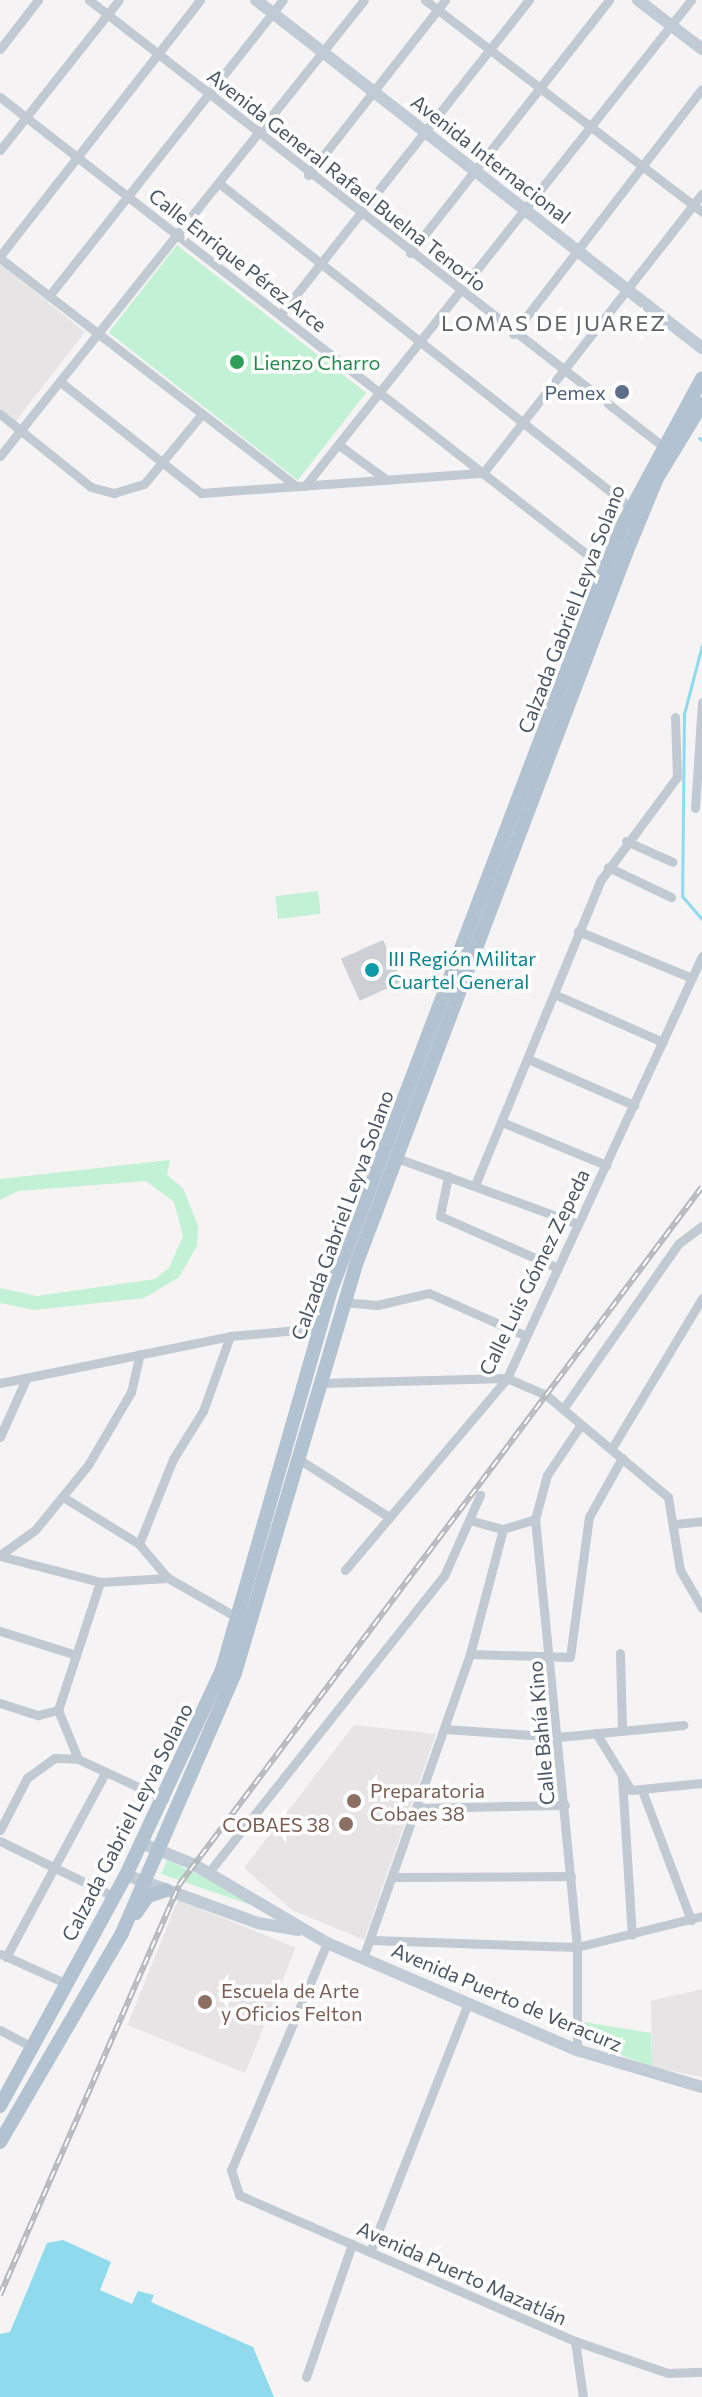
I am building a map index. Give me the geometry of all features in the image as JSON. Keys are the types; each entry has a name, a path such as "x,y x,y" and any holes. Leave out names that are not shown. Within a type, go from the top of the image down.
{"main road":[{"name":"Calzada Gabriel Leyva Solano","path":"0,2142 122,1933 155,1850 235,1673 317,1383 358,1259 400,1159 498,879 611,573 630,507 660,444 702,378"},
{"name":"Calzada Gabriel Leyva Solano","path":"611,573 657,478 701,409"},
{"name":"Calzada Gabriel Leyva Solano","path":"0,2106 115,1897 164,1799 240,1619 320,1328 384,1153 498,879"},
{"path":"122,1933 148,1896 166,1890"}],"street":[{"path":"0,49 38,0"},
{"name":"Avenida General Rafael Buelna Tenorio","path":"89,0 561,373 660,444"},
{"path":"0,150 119,0"},
{"path":"200,0 0,257 202,414 301,486"},
{"name":"Avenida Internacional","path":"256,0 625,291 702,348"},
{"path":"49,296 283,0"},
{"path":"0,456 63,384 99,334 364,0"},
{"path":"425,0 702,212"},
{"path":"308,175 445,0"},
{"path":"280,315 529,0"},
{"path":"410,253 609,0"},
{"path":"638,0 702,49"},
{"path":"301,486 339,445 691,0"},
{"path":"513,334 702,89"},
{"name":"Calle Enrique Pérez Arce","path":"0,97 611,573"},
{"path":"220,184 320,266 630,507"},
{"path":"63,384 201,493 483,473 702,194"},
{"path":"0,414 103,492 144,484 163,465 202,414"},
{"path":"339,445 387,480"},
{"path":"695,808 702,702"},
{"path":"475,1185 578,931 608,867 674,783 675,717"},
{"path":"626,841 673,862"},
{"path":"608,867 671,897"},
{"path":"578,931 692,978"},
{"name":"Calle Luis Gómez Zepeda","path":"345,1570 507,1378 702,956"},
{"path":"554,994 663,1042"},
{"path":"528,1059 634,1105"},
{"path":"502,1122 606,1165"},
{"path":"384,1153 578,1224"},
{"path":"448,1176 440,1216 558,1268"},
{"path":"563,1409 678,1244 702,1226"},
{"path":"343,1302 377,1305 429,1293 526,1336"},
{"path":"612,1448 702,1298"},
{"path":"0,1383 230,1336 320,1328"},
{"path":"139,1544 173,1459 210,1397 230,1336"},
{"path":"0,1556 63,1497 131,1392 140,1354"},
{"path":"317,1383 507,1378 563,1409 668,1497 675,1524 680,1570 702,1608"},
{"path":"0,1437 26,1379"},
{"name":"Calle Bahía Kino","path":"577,2050 577,1947 553,1659 535,1500 580,1426"},
{"path":"297,1458 389,1517"},
{"path":"470,1654 553,1659 572,1654 589,1517 622,1458"},
{"path":"209,1872 444,1576 480,1495"},
{"path":"63,1497 139,1544 168,1578 240,1619"},
{"path":"469,1520 503,1529 535,1519"},
{"path":"675,1524 702,1521"},
{"path":"363,1958 373,1940 470,1654 503,1529"},
{"path":"0,1556 100,1582 168,1578"},
{"path":"78,1759 58,1710 100,1582"},
{"path":"0,1631 76,1655"},
{"path":"620,1653 622,1731"},
{"path":"0,1703 38,1715 58,1710"},
{"path":"445,1729 558,1737 683,1725"},
{"path":"596,1733 622,1778 643,1793 691,1920"},
{"path":"0,1830 34,1770 55,1758 78,1759 164,1799"},
{"path":"67,1984 3,1955 105,1773"},
{"path":"622,1778 632,1935"},
{"path":"643,1793 702,1783"},
{"path":"417,1808 565,1805"},
{"path":"0,1841 115,1897"},
{"name":"Avenida Puerto de Veracurz","path":"141,1843 209,1872 300,1930 327,1943 577,2050 702,2087"},
{"name":"Avenida Puerto de Veracurz","path":"126,1875 300,1930"},
{"path":"394,1877 571,1876"},
{"path":"373,1940 577,1947 702,1916"},
{"name":"Avenida Puerto Mazatlán","path":"327,1943 231,2170 234,2188 248,2200 575,2341 668,2373 702,2372"},
{"path":"370,2252 468,2003"},
{"path":"0,2030 34,2048"},
{"path":"306,2377 352,2244"},
{"path":"575,2341 583,2397"}],"shaded area":[{"path":"0,263 85,332 15,422 0,410"},
{"name":"Preparatoria Cobaes 38","path":"354,1725 436,1734 364,1940 292,1910 244,1868"},
{"name":"Escuela de Arte y Oficios Felton","path":"178,1900 296,1948 245,2073 127,2025"},
{"path":"702,1989 702,2077 652,2067 651,2001"}],"green space":[{"name":"Lienzo Charro","path":"177,245 366,393 298,480 109,332"},
{"path":"318,891 321,914 278,919 275,896"},
{"path":"170,1160 167,1175 183,1188 198,1226 197,1246 179,1277 144,1298 34,1310 0,1303 0,1288 37,1296 155,1279 169,1268 183,1236 174,1202 146,1181 18,1191 0,1200 0,1179"},
{"path":"167,1860 252,1900 251,1905 161,1874"},
{"path":"584,2022 651,2033 652,2067 583,2040"}],"water":[{"path":"63,2240 111,2262 100,2290 132,2304 138,2291 154,2295 151,2302 253,2347 274,2397 0,2397 0,2334 10,2332 47,2243"}],"building":[{"name":"III Región Militar Cuartel General","path":"383,940 402,982 360,1001 341,959"}],"waterway":[{"path":"702,645 684,714 682,896 702,919"}],"railway":[{"path":"0,2295 179,1885 702,1187"}],"place":[{"name":"Lienzo Charro","path":"237,362"},
{"name":"Pemex","path":"622,392"},
{"name":"III Región Militar Cuartel General","path":"372,970"},
{"name":"Preparatoria Cobaes 38","path":"354,1801"},
{"name":"COBAES 38","path":"346,1824"},
{"name":"Escuela de Arte y Oficios Felton","path":"205,2002"}],"district":[{"name":"LOMAS DE JUAREZ","path":"554,323"}]}
